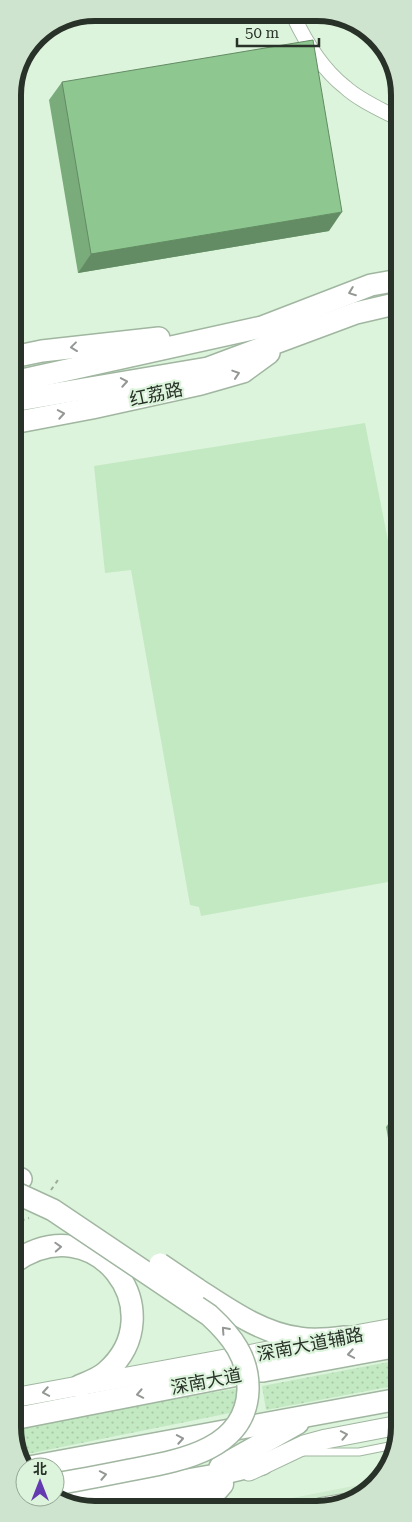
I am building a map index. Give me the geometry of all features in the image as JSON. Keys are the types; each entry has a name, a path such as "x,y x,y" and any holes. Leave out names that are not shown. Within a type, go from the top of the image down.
{"highway":[{"path":"205,1501 222,1484"}],"main road":[{"name":"红荔路","path":"21,390 262,327 372,285 391,281"},
{"name":"红荔路","path":"21,391 208,368 356,313 391,305"},
{"name":"红荔路","path":"21,355 42,351 262,327"},
{"name":"红荔路","path":"21,421 201,384 243,372 287,339"},
{"path":"21,1186 60,1198 237,1315 259,1326 298,1338 345,1337"},
{"path":"21,1188 209,1315 224,1328 241,1353 246,1365 248,1380 245,1408 238,1423 214,1446 191,1457 159,1465 65,1482"},
{"path":"21,1258 49,1247 66,1246 82,1248 96,1254 108,1263 118,1273 125,1285 132,1309 128,1337 115,1363 95,1380 79,1386"},
{"name":"深南大道辅路","path":"21,1397 391,1328"},
{"name":"深南大道","path":"21,1417 248,1374 256,1370 391,1347"},
{"path":"65,1460 391,1401"},
{"path":"175,1481 230,1462 295,1424 330,1412"},
{"path":"156,1501 179,1497 222,1484 285,1452 326,1439 391,1427"},
{"path":"79,1499 226,1473 262,1464"}],"street":[{"path":"295,21 300,32 322,63 345,88 391,114"}],"lane":[{"path":"285,1452 359,1452 388,1446"}],"shaded area":[{"path":"365,423 391,556 391,881 201,916 199,907 190,905 131,570 105,573 94,466"},
{"path":"391,1362 391,1387 266,1410 262,1386"},
{"path":"246,1387 250,1409 26,1454 25,1451 21,1427"},
{"path":"363,1484 341,1497 326,1500 277,1501"}],"building":[{"path":"313,40 342,212 91,254 62,82"},
{"path":"326,1498 326,1500 317,1501 309,1501"}]}
